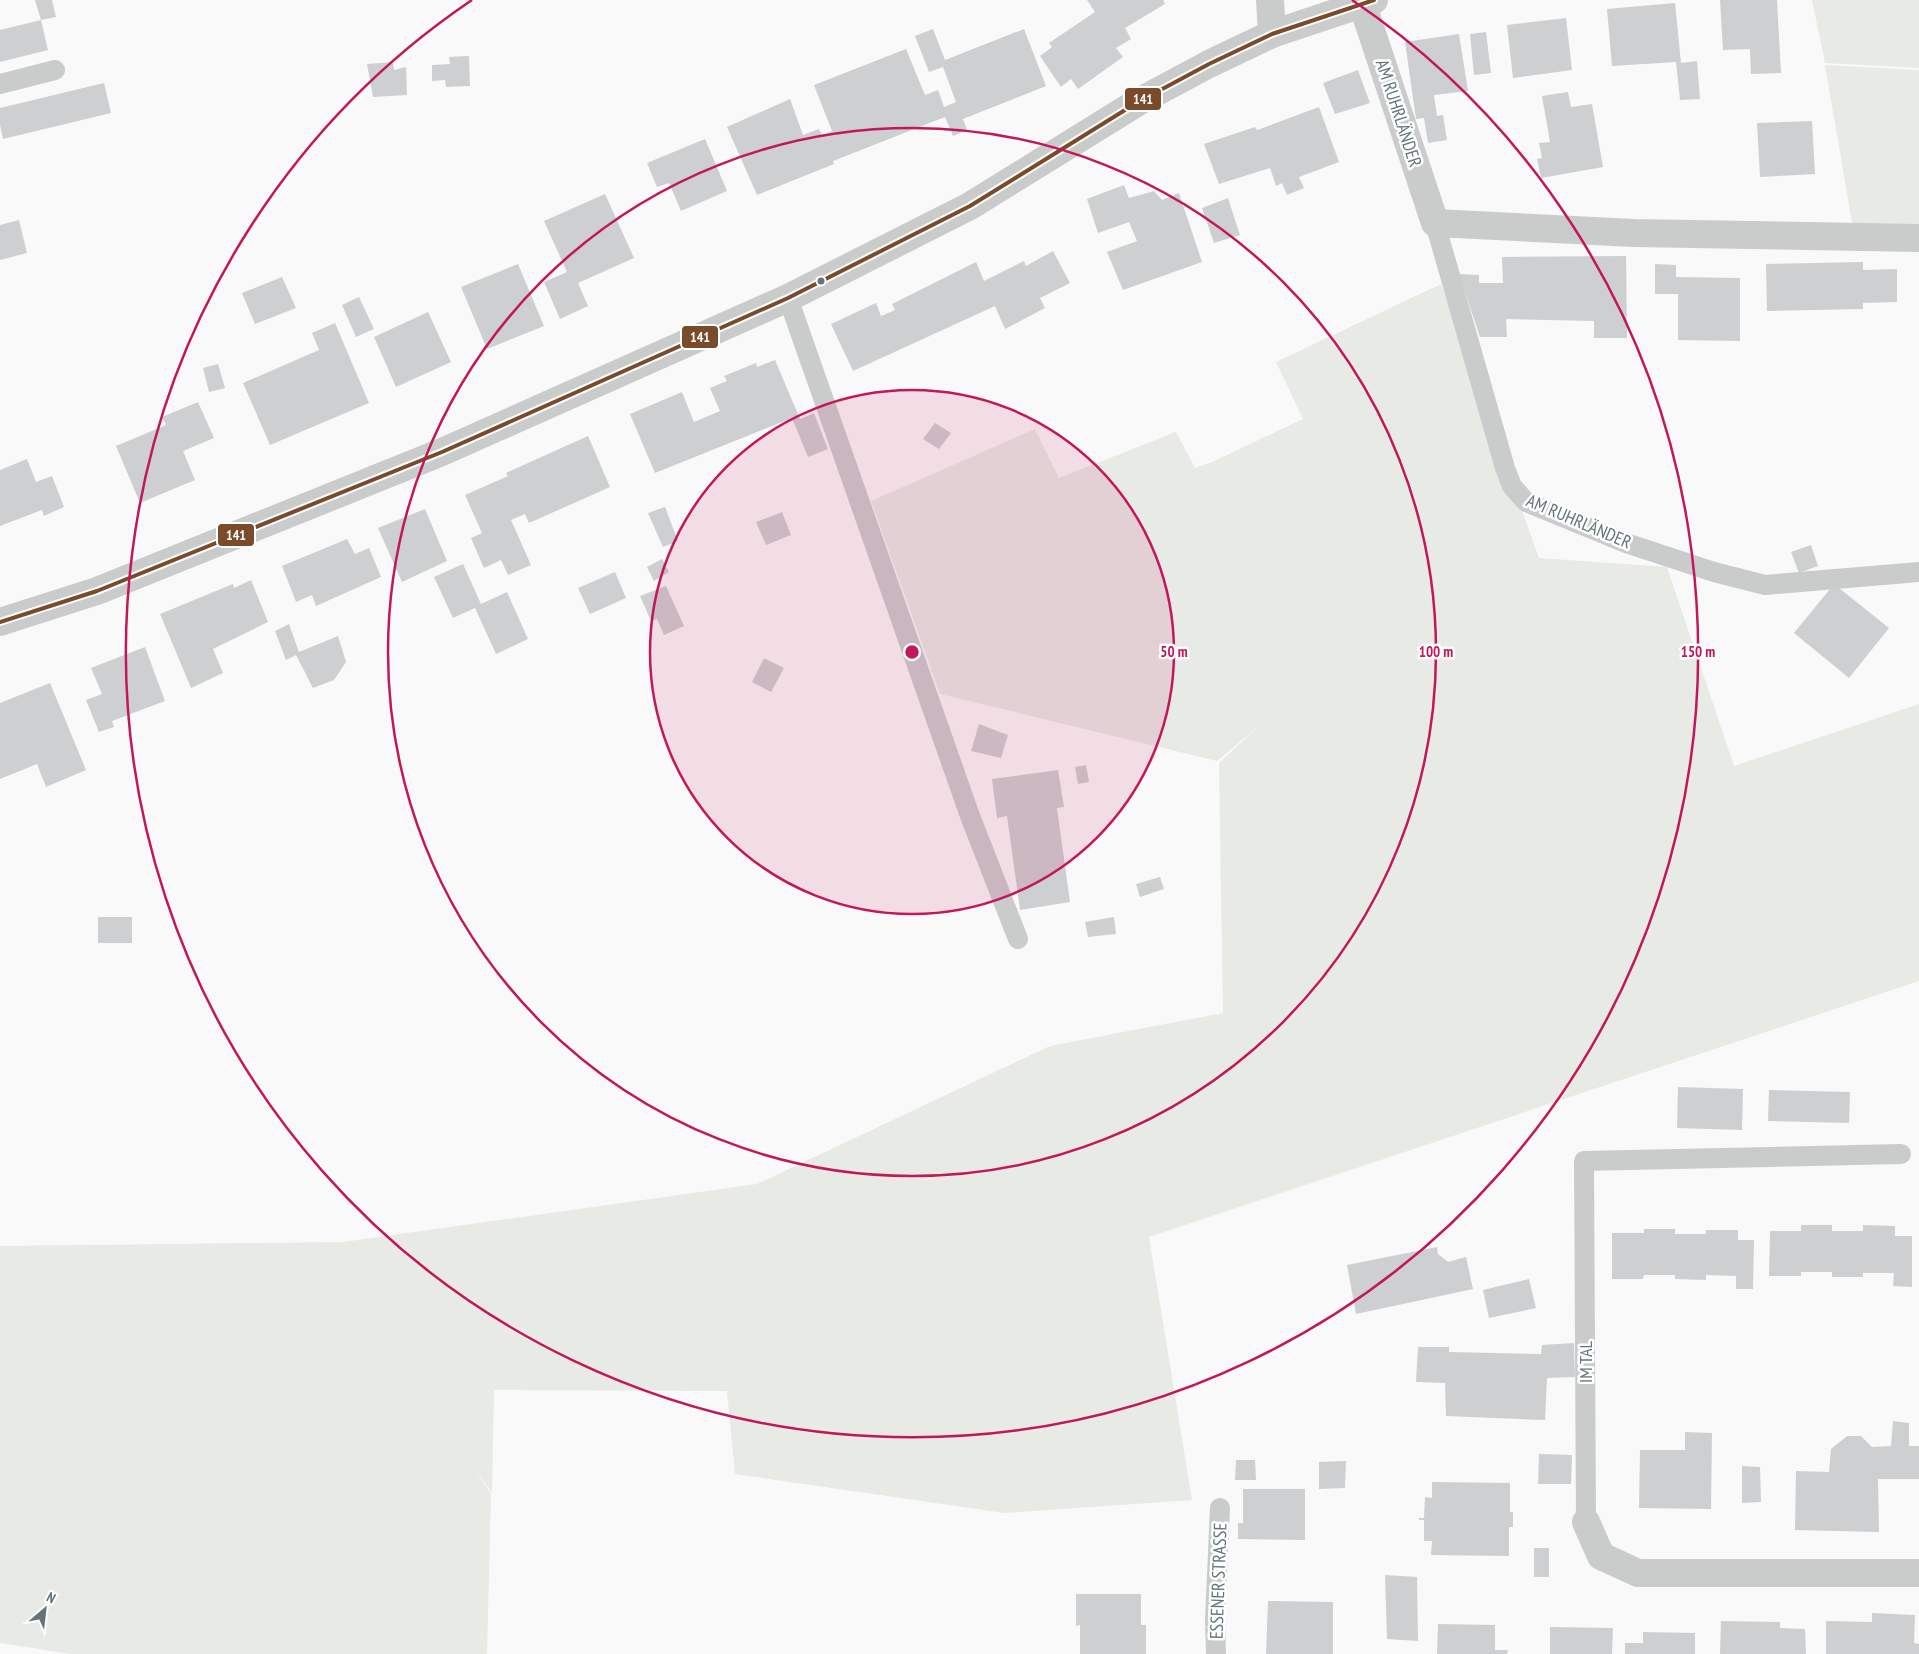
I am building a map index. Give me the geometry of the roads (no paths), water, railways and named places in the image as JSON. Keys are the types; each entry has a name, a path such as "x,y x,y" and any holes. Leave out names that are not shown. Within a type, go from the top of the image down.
{"street":[{"path":"1270,0 1272,34"},
{"path":"0,622 97,591 442,452 788,298 970,206 1138,102 1209,64 1272,34 1366,1"},
{"name":"AM RUHRLÄNDER","path":"1366,1 1435,223"},
{"path":"1435,223 1634,233 1919,238"},
{"name":"IM TAL","path":"1586,1522 1601,1556 1638,1572 1919,1573"}],"lane":[{"path":"0,84 55,70"},
{"name":"AM RUHRLÄNDER","path":"1435,223 1505,468 1512,486 1526,502 1626,543 1714,572 1764,585 1919,572"},
{"path":"788,298 970,816 1018,939"},
{"name":"IM TAL","path":"1586,1522 1584,1161 1901,1154"},
{"name":"ESSENER STRASSE","path":"1216,1654 1215,1618 1220,1508"}]}
